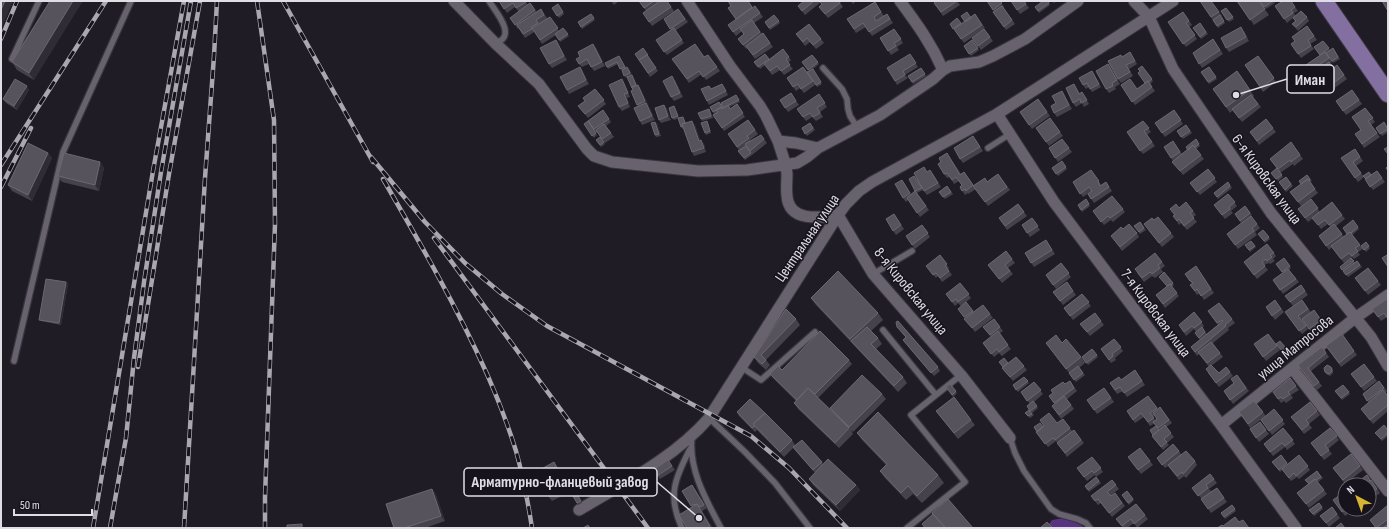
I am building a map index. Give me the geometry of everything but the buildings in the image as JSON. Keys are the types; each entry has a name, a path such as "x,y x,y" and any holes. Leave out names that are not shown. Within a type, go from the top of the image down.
{"main road":[{"path":"1324,1 1388,94"}],"street":[{"path":"454,1 495,43 539,84 587,149 594,156 612,162 698,171 747,170 803,160 818,148 880,115 933,80 943,70 950,66 967,65 979,62 993,56 1025,39 1078,1"},
{"path":"687,1 730,66 766,116 778,141 785,164 787,174 787,197 789,205 794,211 802,216 811,218 838,216"},
{"path":"900,1 926,36 935,51 943,70"},
{"name":"6-я Кировская улица","path":"1134,1 1149,17 1173,69 1190,96 1271,213 1356,318 1375,343 1388,366"},
{"name":"Центральная улица","path":"580,510 645,471 692,436 709,418 838,216 846,204 860,191 872,182 997,114 1174,1"},
{"name":"7-я Кировская улица","path":"997,114 1054,202 1296,528"},
{"path":"778,141 796,142 818,148"},
{"name":"8-я Кировская улица","path":"838,216 874,274 961,375 1010,438"},
{"name":"улица Матросова","path":"1221,425 1356,318 1388,295"},
{"path":"1292,368 1388,491"}],"lane":[{"path":"12,59 39,1"},
{"path":"14,361 63,152 132,1"},
{"path":"489,1 506,28 505,36 501,41 495,43"},
{"path":"823,68 842,89 847,99 850,116 857,127"},
{"path":"988,148 1010,134"},
{"path":"874,274 912,251"},
{"path":"883,330 936,395"},
{"path":"741,366 761,380 815,332"},
{"path":"907,528 965,482 911,415 961,375"},
{"path":"709,418 775,483 810,528"},
{"path":"682,528 674,507 673,495 679,471 690,449 692,436"},
{"path":"1010,438 1015,453 1024,471 1051,509 1059,514 1077,519 1090,528"},
{"path":"690,449 697,477 721,528"}],"shaded area":[{"path":"1063,518 1075,521 1085,528 1053,528 1049,524 1052,520"}],"railway":[{"path":"1,39 17,1"},
{"path":"1,165 106,1"},
{"path":"93,528 153,171 184,1"},
{"path":"110,528 126,438 134,358 144,282 161,172 191,1"},
{"path":"138,367 169,174 200,1"},
{"path":"184,528 217,1"},
{"path":"257,1 274,120 275,224 265,528"},
{"path":"283,1 373,162"},
{"path":"1,187 31,128"},
{"path":"371,157 425,222 465,263 502,294 547,326 751,436 789,468 847,528"},
{"path":"383,179 451,300 491,383 516,451 532,528"},
{"path":"434,238 648,528"}],"place":[{"name":"Иман","path":"1236,95"},
{"name":"Арматурно-фланцевый завод","path":"699,518"}]}
